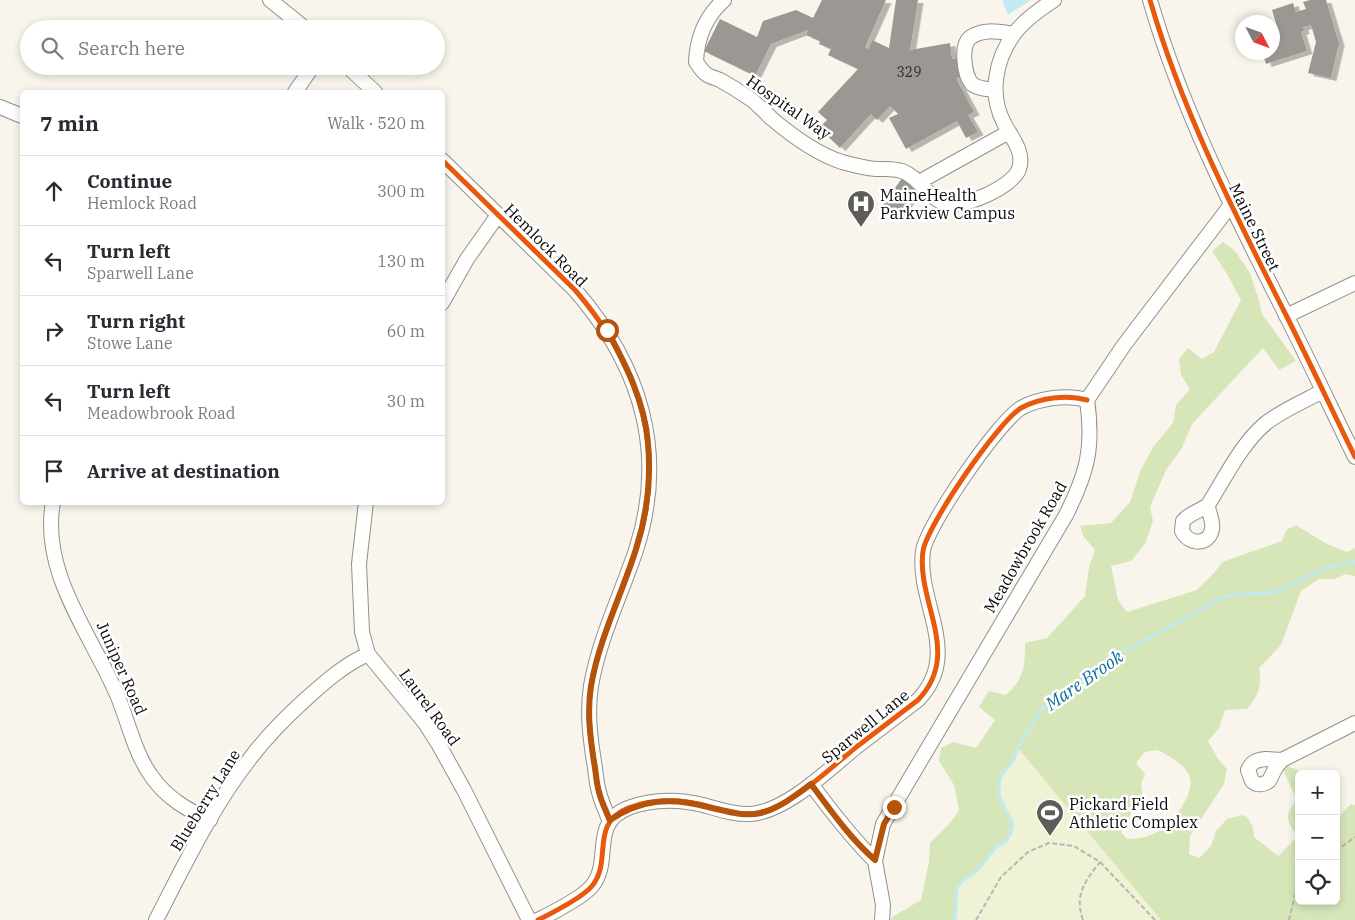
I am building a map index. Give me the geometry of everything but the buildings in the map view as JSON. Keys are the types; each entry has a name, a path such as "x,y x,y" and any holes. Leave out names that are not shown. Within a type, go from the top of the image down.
{"street":[{"path":"270,0 295,20"},
{"name":"Hospital Way","path":"724,0 713,12 699,39 696,62 706,74 738,91 794,135 829,156 866,168 901,171 913,177 932,195 944,203 956,205 996,190 1013,178 1019,169 1020,158 1017,146 999,112 995,90 997,69 1004,50 1014,34 1027,20 1054,0"},
{"name":"Maine Street","path":"1150,0 1177,81 1230,206 1355,457"},
{"path":"995,90 979,88 973,85 970,80 964,48 966,42 972,36 986,31 1014,34"},
{"path":"296,90 307,75"},
{"path":"357,75 373,90"},
{"path":"0,107 20,115"},
{"path":"919,182 1009,132"},
{"name":"Hemlock Road","path":"445,163 575,290 592,310 607,330 618,351 638,396 645,420 649,464 646,508 636,548 596,666 589,709 589,732 599,792 610,820"},
{"path":"1087,400 1124,345 1230,206"},
{"path":"445,298 467,259 498,215"},
{"path":"1286,316 1355,283"},
{"path":"1208,504 1256,433 1279,414 1323,392"},
{"name":"Sparwell Lane","path":"610,820 627,809 657,801 701,805 737,814 761,813 781,804 811,784 918,700 931,683 938,663 938,641 922,571 923,550 929,532 966,474 1001,427 1014,413 1042,401 1062,397 1074,396 1087,400"},
{"name":"Meadowbrook Road","path":"882,920 883,905 875,860 884,824 1061,524 1079,490 1090,450 1090,416 1087,400"},
{"name":"Juniper Road","path":"52,505 50,517 51,539 56,562 74,609 112,683 145,766 168,796 192,812 210,820"},
{"name":"Laurel Road","path":"366,505 359,564 362,632 368,654 425,723 439,745 464,790 529,920"},
{"name":"Blueberry Lane","path":"156,920 210,820 229,788 252,756 277,726 328,679 344,666 368,654"},
{"path":"1282,760 1355,723"},
{"path":"811,784 842,826 875,860"},
{"path":"538,920 586,892 594,885 602,864 604,834 610,820"}],"path":[{"path":"1340,848 1355,837"},
{"path":"976,920 1001,877 1028,852 1049,843 1074,846 1100,862 1155,920"},
{"path":"1083,920 1079,909 1083,883 1100,862"},
{"path":"1289,920 1295,895"}],"green space":[{"path":"1223,242 1235,251 1250,273 1262,314 1296,361 1279,370 1263,348 1192,424 1182,448 1166,470 1150,507 1153,521 1145,544 1131,561 1111,566 1118,600 1127,612 1197,590 1222,562 1282,541 1286,530 1296,525 1325,543 1347,552 1355,548 1355,576 1346,574 1334,579 1319,579 1301,591 1281,645 1259,668 1260,685 1254,699 1247,709 1225,710 1219,728 1208,741 1218,759 1227,769 1224,784 1190,836 1189,854 1199,858 1211,846 1216,831 1227,819 1242,815 1247,817 1253,827 1254,837 1278,856 1295,839 1295,905 1340,905 1340,817 1351,804 1355,805 1355,920 891,920 892,917 921,900 929,862 930,843 951,822 959,810 954,785 939,761 941,748 953,742 976,748 995,720 979,707 989,691 1006,695 1020,678 1025,659 1025,643 1047,638 1085,596 1089,567 1095,550 1084,537 1080,526 1111,523 1130,502 1140,472 1153,447 1173,423 1176,405 1190,389 1181,375 1179,359 1188,348 1202,359 1214,352 1241,300 1212,251","holes":["1158,750 1172,758 1185,769 1190,778 1189,793 1181,809 1169,823 1154,834 1127,839 1121,832 1130,815 1143,800 1141,784 1145,774 1136,763 1145,752"]},
{"name":"Pickard Field Athletic Complex","path":"1018,748 1161,920 955,920 957,888 962,881 977,871 995,848 1006,841 1011,833 1013,824 1001,801 999,788 1002,775"},
{"path":"1287,766 1298,770 1295,770 1295,796 1283,770"},
{"path":"1295,802 1295,834 1288,818"}],"water":[{"path":"1002,0 1031,0 1008,15"}],"waterway":[{"name":"Mare Brook","path":"955,920 957,888 962,881 977,871 995,848 1006,841 1011,833 1013,824 999,796 1001,776 1014,759 1018,748 1040,711 1105,662 1226,596 1276,592 1325,568 1355,562"}],"cycle path":[{"path":"1150,0 1178,82 1211,162 1355,457"},
{"path":"445,163 575,290 598,319 616,348 631,379 642,411 648,444 649,479 645,514 636,550 599,651 590,696 590,733 597,781 609,820"},
{"path":"538,920 575,900 592,886 598,876 601,865 603,843 609,823 616,815 628,808 646,803 675,801 694,803 738,814 751,814 779,806 820,778 855,748 918,700 931,682 937,664 938,646 923,570 923,551 927,538 937,520 981,453 1010,417 1021,408 1053,398 1071,397 1087,400"}],"place":[{"name":"MaineHealth Parkview Campus","path":"861,228"},
{"name":"Pickard Field Athletic Complex","path":"1050,837"}],"route":[{"path":"607,330 629,373 638,396 645,420 649,464 646,508 642,528 596,666 591,687 589,732 599,792 610,820 627,809 657,801 678,801 737,814 761,813 781,804 811,784 837,819 875,860 884,824 894,807"}]}
